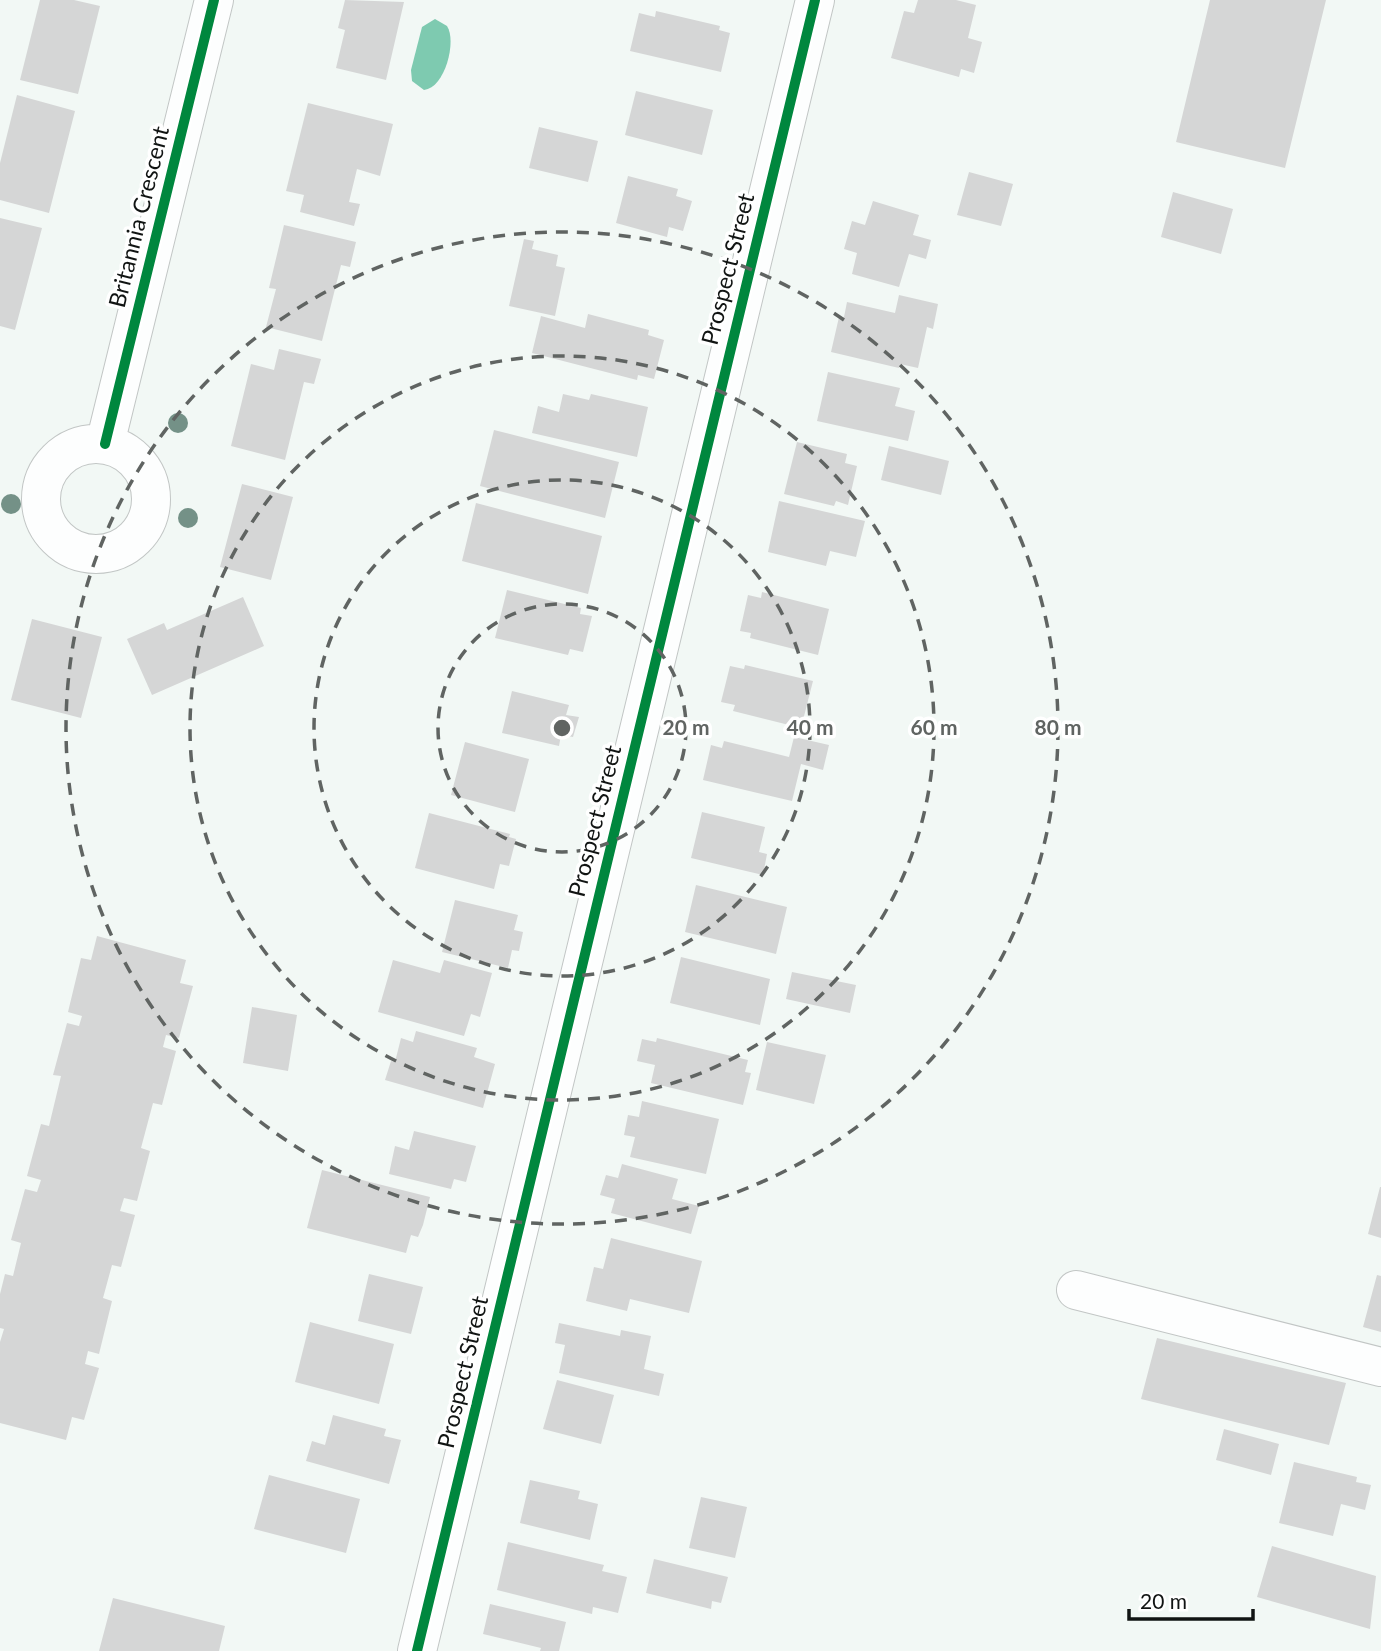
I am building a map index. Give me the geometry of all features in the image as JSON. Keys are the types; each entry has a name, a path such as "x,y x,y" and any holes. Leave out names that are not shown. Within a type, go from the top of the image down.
{"street":[{"name":"Britannia Crescent","path":"105,444 214,0"},
{"name":"Prospect Street","path":"417,1651 815,0"},
{"path":"1076,1290 1381,1367"}],"shaded area":[{"path":"435,19 447,26 450,33 450,52 438,81 424,90 412,81 411,70 422,27"}],"building":[{"path":"40,0 74,0 100,6 78,94 20,80"},
{"path":"345,0 404,2 386,80 336,68 345,30 338,28"},
{"path":"918,0 956,0 976,5 968,38 982,42 974,73 961,69 959,77 891,58 904,11 914,13"},
{"path":"1210,0 1326,0 1285,168 1176,142"},
{"path":"656,11 720,26 719,30 730,33 721,72 630,51 639,13 655,17"},
{"path":"636,91 713,110 702,155 625,135"},
{"path":"17,95 75,111 49,213 0,200 0,163"},
{"path":"308,103 393,124 380,176 357,169 349,202 360,204 354,226 300,212 304,195 286,191"},
{"path":"539,127 598,141 588,182 529,168"},
{"path":"969,172 1013,184 1001,226 957,215"},
{"path":"628,176 678,189 676,196 692,201 683,231 669,227 667,237 616,223"},
{"path":"1173,192 1233,209 1221,254 1161,237"},
{"path":"873,201 919,215 913,235 931,240 926,259 909,254 899,287 852,274 857,253 844,249 852,221 865,225"},
{"path":"0,218 42,228 15,330 0,326"},
{"path":"284,225 356,242 350,267 341,265 322,341 266,327 276,289 269,288"},
{"path":"524,239 534,241 532,249 558,255 556,266 565,268 555,316 509,306"},
{"path":"899,295 938,304 933,329 927,327 918,368 900,364 899,368 831,352 839,317 844,317 847,302 895,313"},
{"path":"588,314 649,330 648,335 664,340 654,379 638,375 637,380 532,353 541,316 585,328"},
{"path":"279,349 321,359 314,384 304,382 285,460 231,446 251,364 274,370"},
{"path":"828,372 900,388 895,406 915,411 908,441 817,421"},
{"path":"563,394 589,400 591,394 648,407 637,457 532,433 538,406 559,412"},
{"path":"494,430 619,462 605,518 480,486"},
{"path":"797,442 847,454 845,463 857,466 848,505 836,501 834,506 784,494"},
{"path":"889,446 949,461 941,495 881,480"},
{"path":"242,484 293,497 271,580 220,567"},
{"path":"779,501 865,521 856,557 830,551 826,566 768,552"},
{"path":"476,503 602,536 588,594 462,561"},
{"path":"507,590 581,608 580,614 592,616 583,652 570,649 568,655 495,638"},
{"path":"762,592 829,609 818,655 750,638 751,633 740,631 748,595 761,598"},
{"path":"243,597 264,646 152,695 127,639 164,623 167,630"},
{"path":"32,619 102,637 81,718 11,700"},
{"path":"745,665 813,681 801,728 733,711 735,705 721,702 730,666 744,669"},
{"path":"512,691 569,705 566,715 579,717 573,737 561,735 559,746 502,733"},
{"path":"794,737 829,745 823,770 801,764 792,801 703,780 711,745 722,748 724,741 789,757"},
{"path":"465,742 529,759 515,812 451,795"},
{"path":"702,812 765,827 759,852 767,854 763,875 691,858"},
{"path":"429,813 510,834 509,837 516,839 509,866 500,864 494,889 415,868"},
{"path":"696,885 787,907 776,954 685,932"},
{"path":"455,900 518,915 514,930 523,932 519,951 512,950 508,968 442,952"},
{"path":"97,936 186,960 180,983 193,986 179,1038 166,1035 163,1047 176,1051 162,1105 153,1103 141,1148 150,1151 137,1201 124,1198 120,1211 135,1215 121,1267 112,1265 103,1298 112,1301 99,1354 88,1351 85,1364 99,1368 84,1420 72,1417 66,1440 0,1423 0,1342 4,1329 0,1328 0,1294 5,1274 13,1276 21,1243 11,1240 25,1189 37,1192 41,1180 27,1176 41,1124 49,1126 61,1076 53,1075 67,1023 79,1026 82,1016 68,1012 81,958 91,960"},
{"path":"681,957 770,979 760,1025 670,1003"},
{"path":"393,960 440,973 444,960 492,973 480,1017 471,1014 464,1036 378,1012"},
{"path":"792,972 856,985 850,1013 786,999"},
{"path":"252,1007 297,1015 288,1071 243,1063"},
{"path":"416,1031 477,1048 474,1057 495,1064 483,1108 385,1080 391,1061 395,1062 401,1038 413,1042"},
{"path":"657,1038 748,1060 745,1072 751,1073 743,1105 651,1083 655,1065 637,1061 642,1039 656,1042"},
{"path":"767,1042 826,1055 814,1104 756,1090"},
{"path":"642,1101 719,1119 706,1174 630,1157 635,1137 624,1135 628,1115 639,1117"},
{"path":"414,1131 476,1146 466,1182 454,1179 451,1189 389,1174 395,1146 409,1150"},
{"path":"622,1164 678,1179 672,1199 699,1206 691,1234 611,1213 615,1199 600,1195 606,1175 618,1178"},
{"path":"322,1170 430,1197 418,1237 411,1235 406,1253 307,1228"},
{"path":"1381,1187 1381,1238 1368,1234"},
{"path":"611,1238 702,1261 689,1313 630,1299 627,1311 586,1301 594,1267 603,1269"},
{"path":"369,1274 423,1287 411,1334 358,1321"},
{"path":"1377,1275 1381,1276 1381,1332 1363,1327"},
{"path":"310,1322 394,1344 379,1404 295,1382"},
{"path":"559,1323 620,1336 621,1330 651,1336 644,1369 664,1374 659,1396 559,1373 565,1345 555,1343"},
{"path":"1157,1338 1346,1383 1329,1445 1141,1399"},
{"path":"557,1380 614,1395 601,1444 543,1429"},
{"path":"333,1415 386,1429 384,1436 401,1440 389,1484 306,1461 312,1441 325,1445"},
{"path":"1224,1429 1279,1444 1271,1475 1216,1460"},
{"path":"1294,1462 1357,1477 1356,1482 1371,1485 1365,1510 1341,1504 1333,1536 1279,1523"},
{"path":"269,1475 360,1499 346,1553 254,1529"},
{"path":"530,1480 580,1491 578,1499 598,1504 590,1540 520,1523"},
{"path":"701,1497 747,1507 735,1558 689,1548"},
{"path":"508,1542 604,1565 602,1571 627,1577 618,1613 593,1607 592,1614 497,1590"},
{"path":"1272,1546 1376,1576 1370,1629 1257,1597"},
{"path":"654,1559 728,1577 721,1603 712,1601 711,1609 646,1593"},
{"path":"113,1598 225,1626 219,1651 99,1651"},
{"path":"490,1604 566,1622 559,1651 540,1651 541,1648 483,1634"}],"cycle path":[{"path":"105,444 214,0"},
{"path":"417,1651 815,0"}]}
